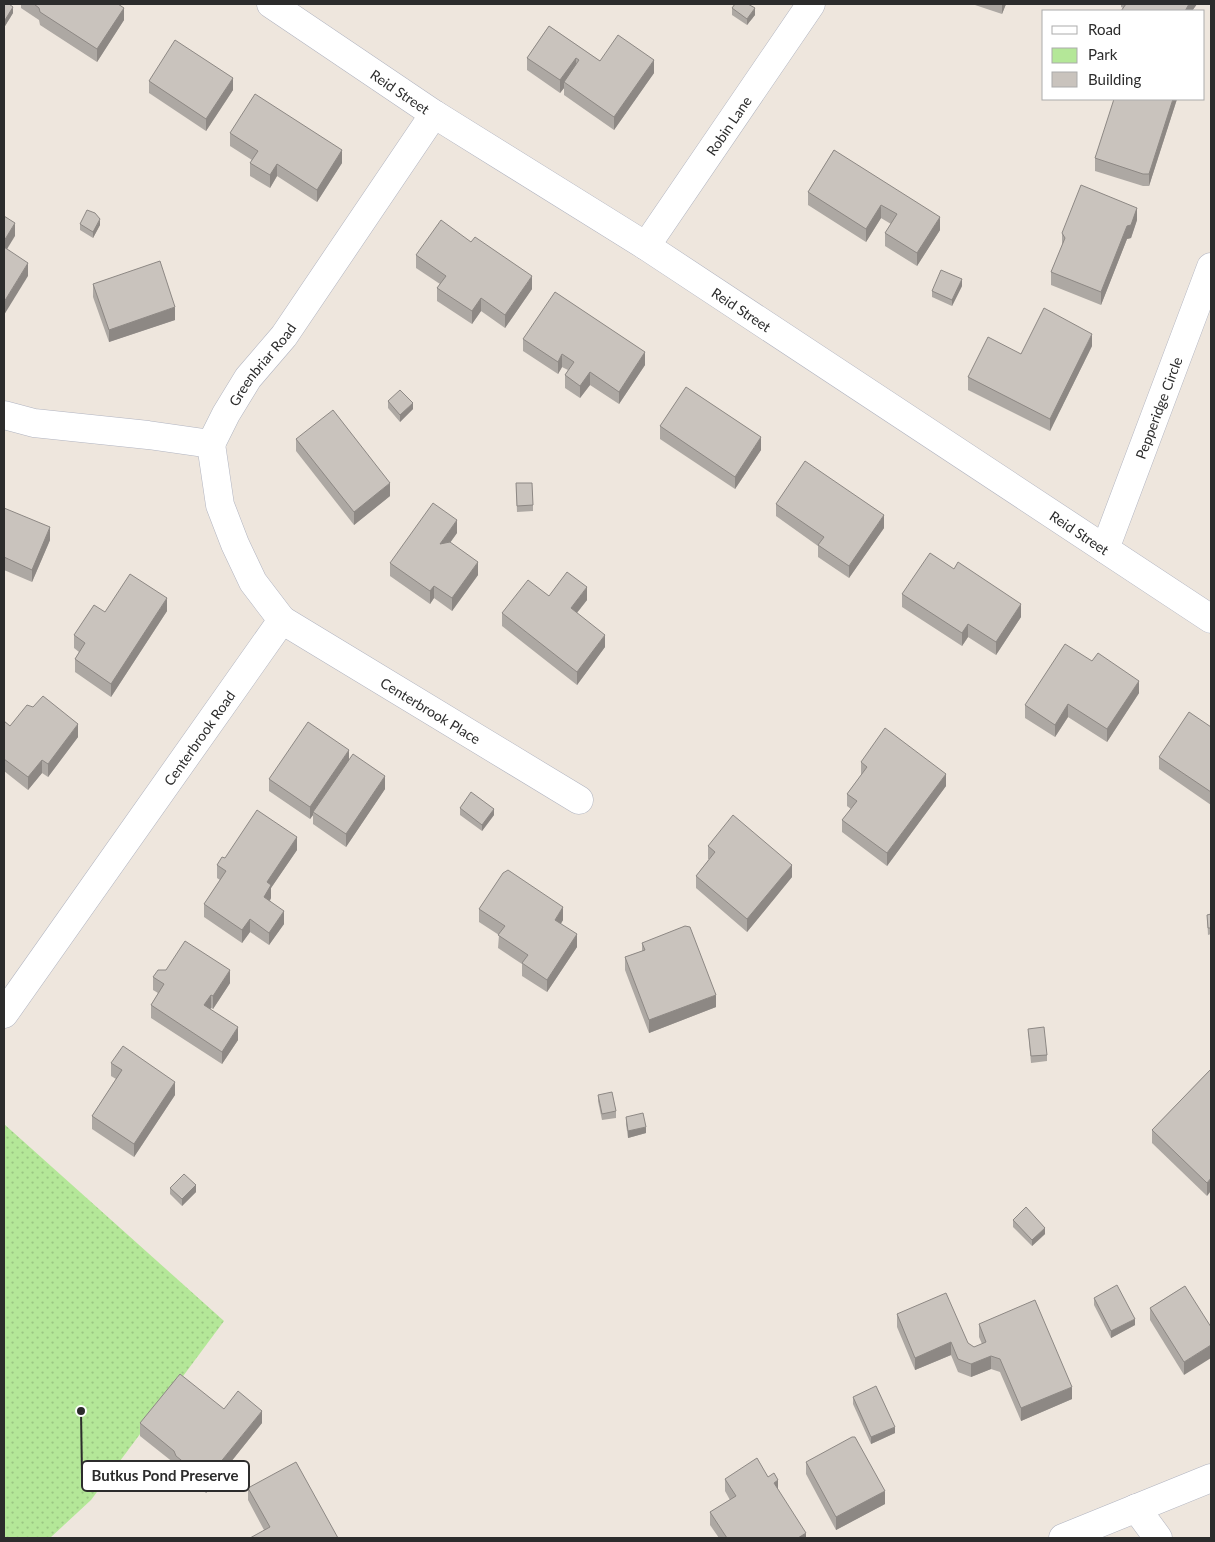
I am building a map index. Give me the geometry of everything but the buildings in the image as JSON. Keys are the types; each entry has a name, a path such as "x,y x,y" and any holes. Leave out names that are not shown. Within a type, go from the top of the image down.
{"street":[{"name":"Reid Street","path":"271,4 434,114 646,246 1211,619"},
{"name":"Robin Lane","path":"646,246 811,4"},
{"name":"Greenbriar Road","path":"211,444 226,414 248,378 284,336 434,114"},
{"name":"Pepperidge Circle","path":"1105,549 1211,267"},
{"path":"4,415 34,423 148,435 211,444 220,505 235,544 253,582 282,620"},
{"name":"Centerbrook Place","path":"282,620 579,800"},
{"name":"Centerbrook Road","path":"4,1014 282,620"},
{"path":"1063,1538 1211,1478"},
{"path":"1136,1508 1158,1538"}],"green space":[{"path":"4,1124 224,1321 91,1500 50,1538 4,1538"}],"place":[{"name":"Butkus Pond Preserve","path":"81,1411"}]}
